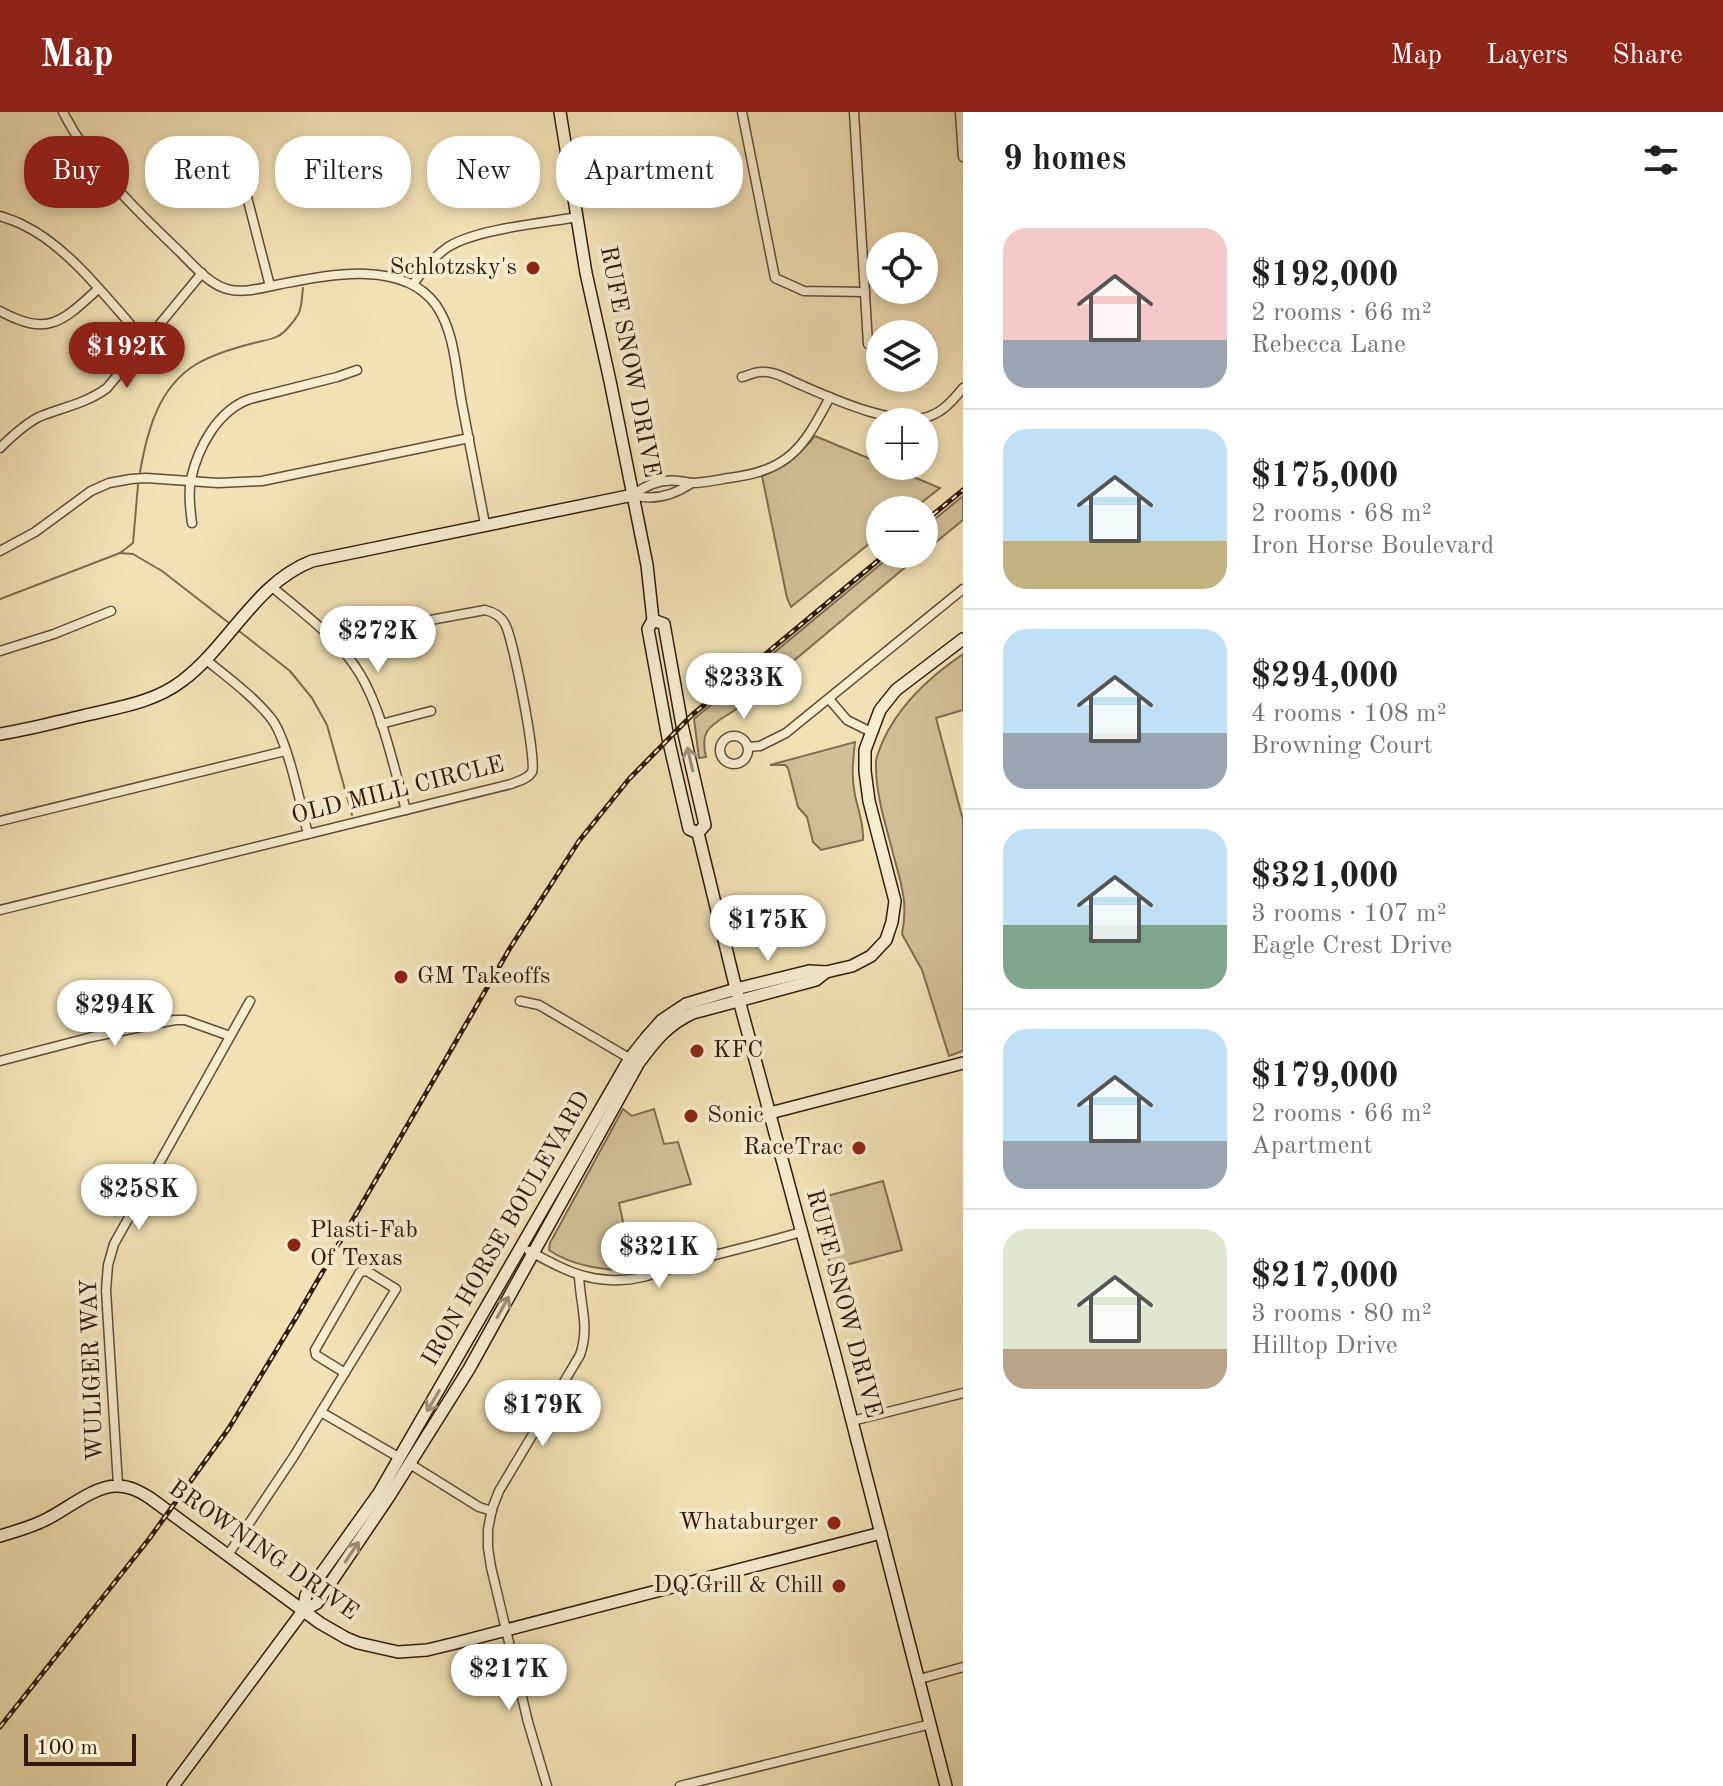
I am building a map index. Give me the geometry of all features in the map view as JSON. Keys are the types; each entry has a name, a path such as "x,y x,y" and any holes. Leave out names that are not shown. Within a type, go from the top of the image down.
{"street":[{"path":"63,112 84,147 120,193 218,285 239,291 353,273 391,277 413,284 425,293 436,304 450,337 485,524"},
{"name":"RUFE SNOW DRIVE","path":"560,112 586,273 647,565 653,620 648,629 672,759 689,829 698,833"},
{"path":"854,112 867,320"},
{"path":"960,112 963,157"},
{"path":"745,113 775,278 804,291 865,292"},
{"path":"250,208 270,286"},
{"path":"0,216 23,225 52,244 85,274 146,342"},
{"path":"413,284 436,256 455,244 514,228 578,217"},
{"path":"0,448 31,422 89,400 107,388 202,273"},
{"path":"0,311 32,325 55,322 70,314 98,289"},
{"path":"192,523 190,481 214,428 228,411 240,403 357,370"},
{"path":"742,377 761,371 774,373 830,397 885,416 907,420 930,416 951,403 963,388"},
{"path":"0,734 158,695 182,681 272,587 299,566 312,561 633,495 647,485 676,480 692,483 763,471 792,454 812,433 830,397"},
{"path":"0,551 35,532 91,491 109,483 146,478 218,483 262,481 469,438"},
{"path":"272,587 342,650 360,674 381,724 406,810"},
{"path":"748,747 760,746 786,733 963,589"},
{"name":"OLD MILL CIRCLE","path":"0,910 511,784 529,776 534,769 529,728 510,640 505,624 498,615 489,610 376,630 342,650"},
{"path":"0,651 111,611"},
{"name":"RUFE SNOW DRIVE","path":"653,620 664,624 682,725 705,825 698,833"},
{"name":"IRON HORSE BOULEVARD","path":"405,1461 521,1248 662,1020 686,1004 738,994 809,971 826,972 852,966 871,956 886,940 895,901 869,801 865,750 880,710 896,690 963,639"},
{"path":"205,659 276,725 308,834"},
{"path":"829,699 847,720 871,732"},
{"path":"381,724 431,711"},
{"path":"0,821 285,751"},
{"name":"RUFE SNOW DRIVE","path":"698,833 946,1786"},
{"name":"WULIGER WAY","path":"118,1485 106,1290 114,1244 250,1001"},
{"path":"520,1001 539,1005 634,1061"},
{"path":"0,1061 175,1020 185,1020 230,1036"},
{"name":"IRON HORSE BOULEVARD","path":"173,1786 303,1611 306,1595 469,1369 634,1061"},
{"path":"770,1113 963,1063"},
{"path":"521,1248 562,1269 609,1280 640,1278 801,1232"},
{"path":"228,1555 294,1456 345,1373 396,1289 367,1271 360,1272 315,1350 316,1355 345,1373"},
{"path":"547,1786 489,1558 488,1538 499,1491 585,1342 579,1275"},
{"path":"852,1421 963,1393"},
{"path":"321,1412 479,1507 492,1511"},
{"path":"0,1536 25,1529 101,1489 118,1485"},
{"name":"BROWNING DRIVE","path":"118,1485 150,1498 303,1611 346,1638 398,1652 427,1650 881,1533"},
{"path":"920,1679 963,1667"},
{"path":"680,1786 931,1724"}],"shaded area":[{"path":"815,436 866,457 866,480 921,480 940,488 930,496 866,496 866,546 791,607 762,476 792,460"},
{"path":"963,496 963,520 938,541 938,517"},
{"path":"876,568 904,568 735,710 714,724 704,739 706,757 699,758 694,719"},
{"path":"963,654 963,710 936,718 963,820 963,1051 949,1056 922,970 902,934 903,895 879,797 876,761 889,729 906,705 938,672"},
{"path":"855,742 853,781 863,840 821,850 813,842 807,817 798,807 788,768 785,765 770,765"},
{"path":"623,1109 632,1116 654,1109 664,1144 678,1142 691,1184 619,1203 633,1268 613,1269 568,1260 549,1250 550,1243"},
{"path":"883,1181 902,1250 831,1269 816,1199"}],"waterway":[{"path":"140,472 156,412 172,386 195,365 209,358 281,334 299,313 303,288"},
{"path":"120,553 133,543 138,485"},
{"path":"0,599 120,553 133,554 162,571 229,623"},
{"path":"239,631 290,671 312,698 327,725 352,815"}],"railway":[{"path":"938,511 963,490"},
{"path":"0,1727 149,1539 229,1428 510,948 579,841 629,779 692,715 869,568"}],"place":[{"name":"Schlotzsky's","path":"533,268"},
{"name":"GM Takeoffs","path":"401,977"},
{"name":"KFC","path":"697,1051"},
{"name":"Sonic","path":"691,1116"},
{"name":"RaceTrac","path":"859,1148"},
{"name":"Plasti-Fab Of Texas","path":"294,1245"},
{"name":"Whataburger","path":"834,1523"},
{"name":"DQ Grill & Chill","path":"839,1586"}]}
